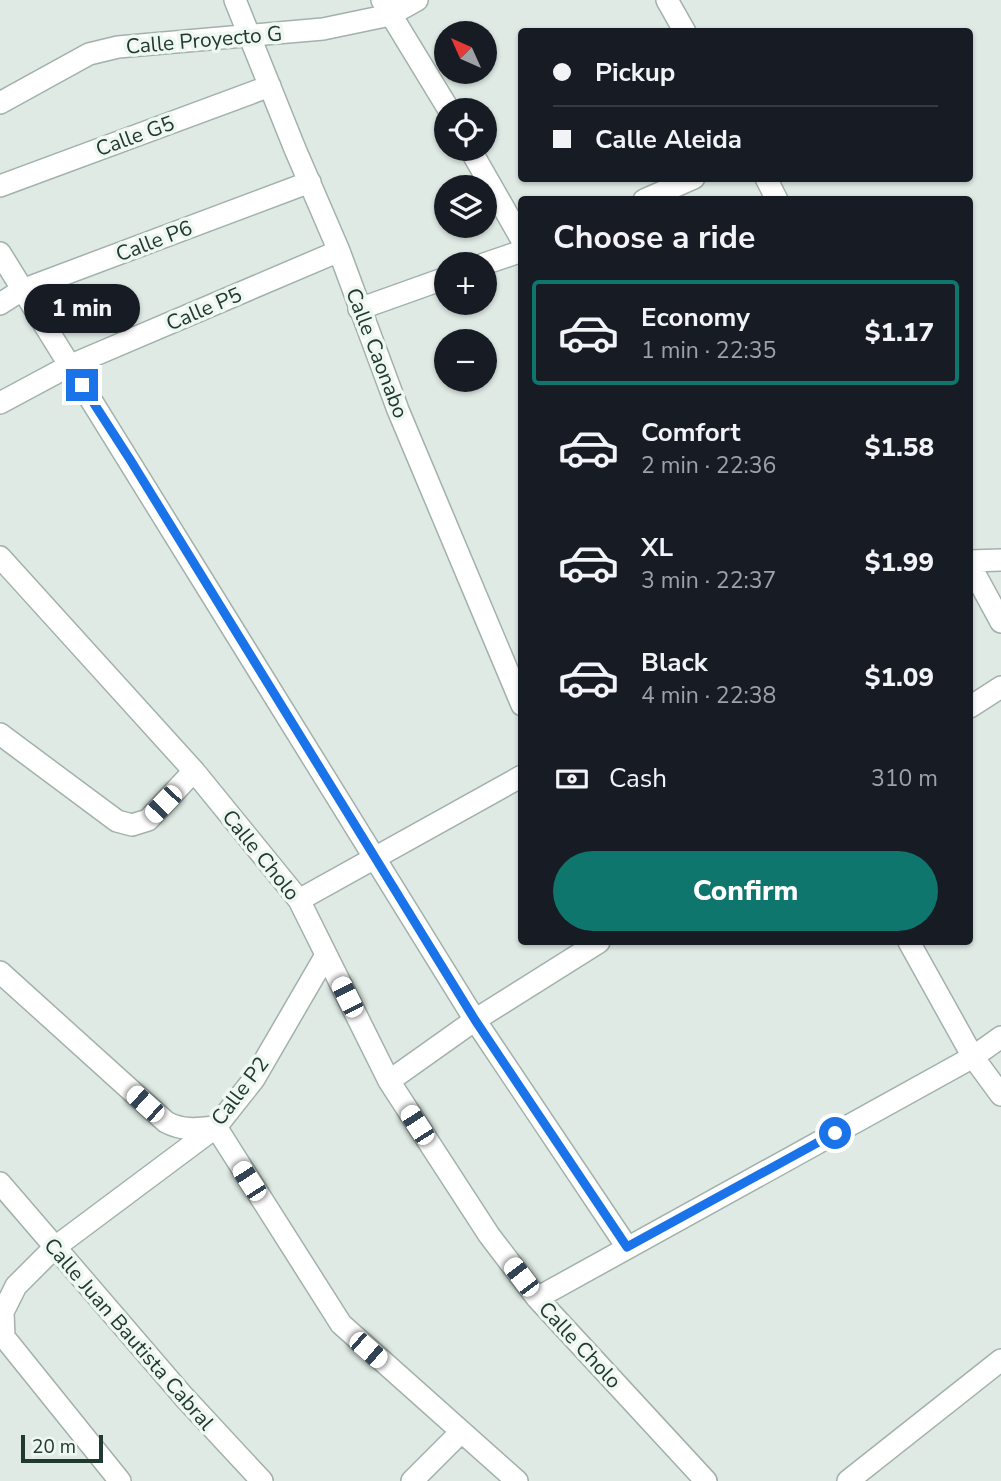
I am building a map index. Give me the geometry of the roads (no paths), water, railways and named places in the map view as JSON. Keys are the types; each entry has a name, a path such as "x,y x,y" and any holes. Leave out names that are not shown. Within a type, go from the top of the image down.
{"street":[{"name":"Calle Caonabo","path":"235,0 339,251 403,423 518,696"},
{"name":"Calle Proyecto G","path":"0,103 89,54 118,47 323,29 386,7 416,0"},
{"path":"667,0 683,28"},
{"path":"386,7 442,98"},
{"name":"Calle G5","path":"0,186 270,86"},
{"path":"477,161 518,233"},
{"name":"Calle P6","path":"0,304 22,290 310,182"},
{"path":"653,196 685,182"},
{"name":"Calle P5","path":"0,403 69,366 339,251"},
{"path":"497,260 518,252"},
{"path":"0,253 475,1020 627,1247"},
{"path":"359,309 434,282"},
{"name":"Calle Cholo","path":"0,557 194,771 299,900 389,1081 489,1235 537,1298 706,1481"},
{"path":"973,563 1001,560"},
{"path":"973,569 1001,622"},
{"path":"973,705 1001,687"},
{"path":"0,734 117,821 132,825 148,820 194,771"},
{"path":"299,900 518,778"},
{"path":"389,1081 475,1020 594,945"},
{"path":"911,945 973,1057 1001,1095"},
{"name":"Calle P2","path":"120,1481 4,1337 3,1312 16,1286 54,1248 216,1127 254,1079 326,955"},
{"path":"0,972 166,1122 176,1128 216,1127 333,1314 349,1333 517,1481"},
{"path":"537,1298 973,1057 1001,1037"},
{"name":"Calle Juan Bautista Cabral","path":"0,1183 184,1397 262,1481"},
{"path":"848,1481 1001,1360"},
{"path":"412,1481 461,1432"}]}
